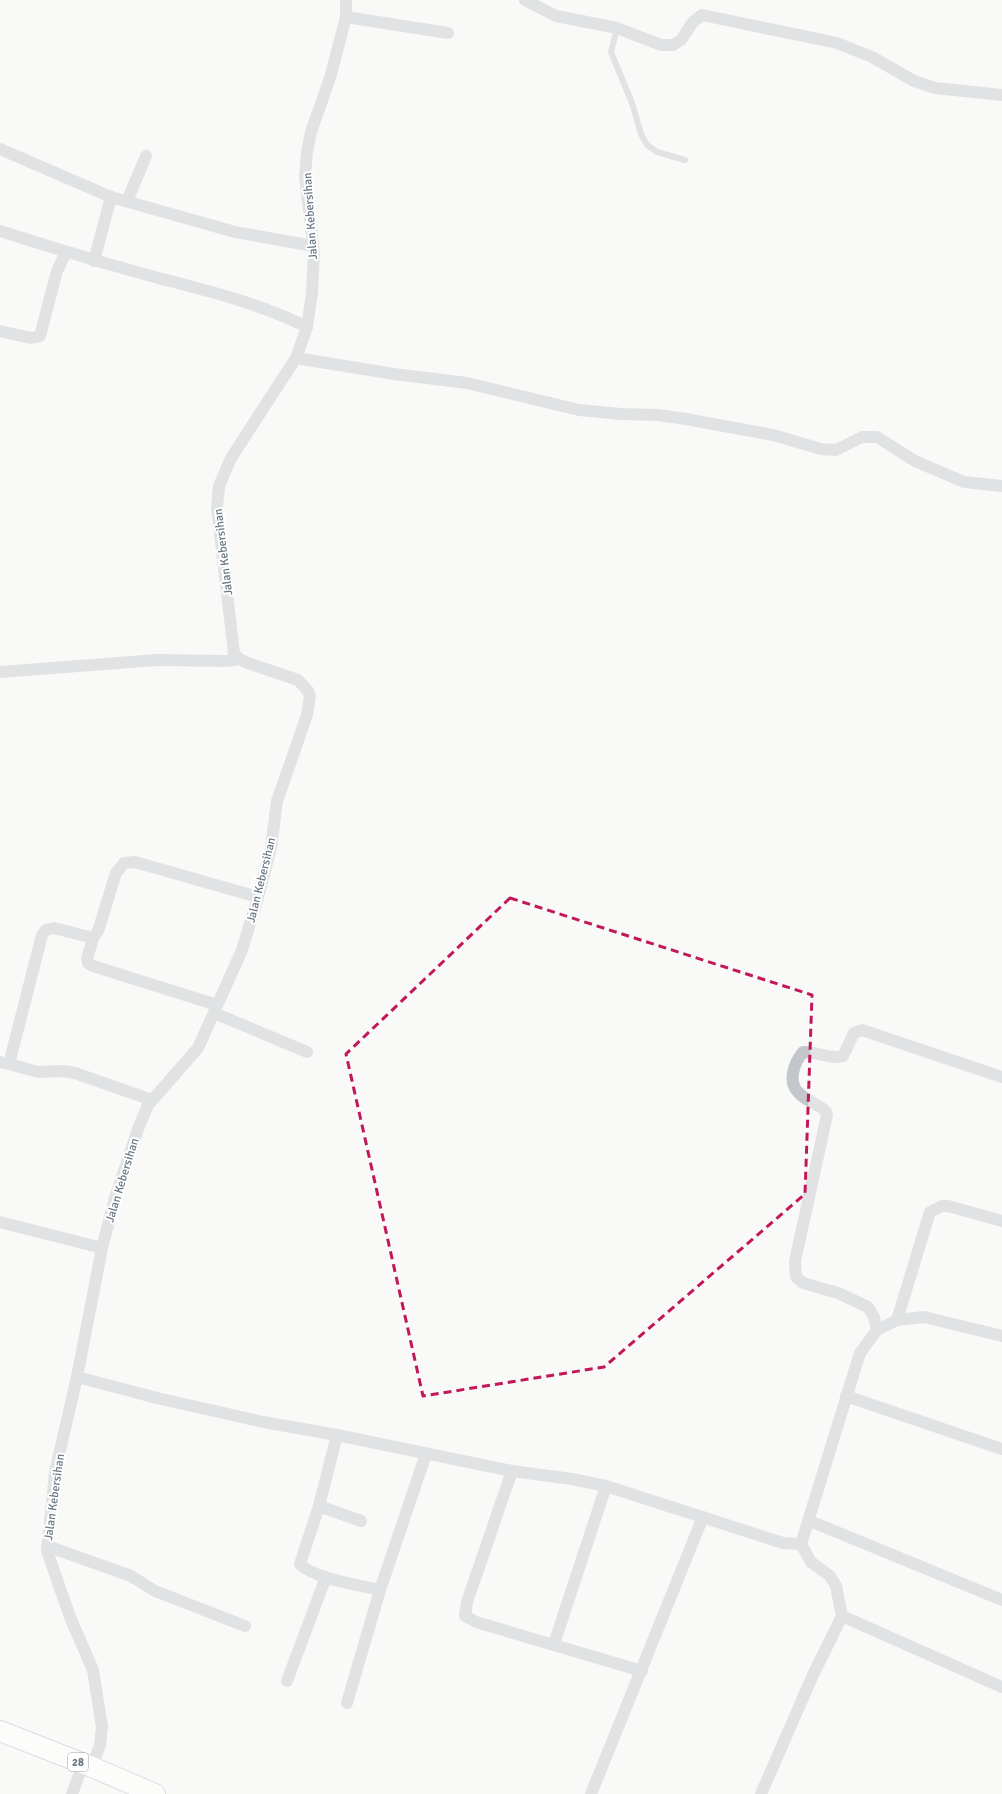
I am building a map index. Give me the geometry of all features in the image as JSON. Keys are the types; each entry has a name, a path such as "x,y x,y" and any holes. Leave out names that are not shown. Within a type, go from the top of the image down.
{"highway":[{"name":"28","path":"0,1732 155,1794"}],"street":[{"name":"Jalan Kebersihan","path":"72,1794 100,1745 102,1726 93,1670 70,1617 48,1556 47,1546 55,1472 77,1377 102,1248 115,1198 138,1129 152,1100 181,1070 198,1048 242,950 271,848 277,801 307,715 310,696 308,691 298,680 239,658 234,653 217,508 219,486 231,458 296,358 306,326 312,293 314,253 305,176 307,152 311,132 330,78 346,17 346,0"},
{"path":"525,0 556,16 617,28 661,45 673,45 681,40 693,22 702,16 725,19 755,27 837,43 872,57 914,81 935,88 1002,95"},
{"path":"346,17 448,33"},
{"path":"0,149 111,197 235,232 313,246"},
{"path":"127,201 146,156"},
{"path":"94,261 111,197"},
{"path":"0,231 94,261 254,304 282,314 306,326"},
{"path":"0,331 31,338 40,336 56,271 66,252"},
{"path":"296,358 394,374 467,383 579,410 621,414 658,415 773,435 821,449 836,450 862,437 876,437 915,461 964,482 1002,486"},
{"path":"0,672 157,660 227,661 239,658"},
{"path":"258,897 135,862 124,863 116,873 98,931 93,938 87,959 88,963 215,1009 307,1052"},
{"path":"93,938 54,928 46,930 42,935 5,1063 38,1072 63,1071 75,1073 152,1100"},
{"path":"877,1330 874,1317 868,1307 838,1293 803,1283 796,1277 795,1261 827,1115 823,1109 794,1088 792,1076 799,1057 803,1052 808,1052 832,1057 841,1057 843,1056 854,1033 862,1030 1002,1077"},
{"path":"897,1320 930,1212 942,1206 948,1206 1002,1221"},
{"path":"0,1222 102,1248"},
{"path":"801,1544 810,1521 860,1353 877,1330 897,1320 924,1317 1001,1332"},
{"path":"77,1377 157,1398 264,1422 337,1435 512,1471 572,1479 606,1486 783,1543 801,1544"},
{"path":"846,1396 1002,1449"},
{"path":"337,1435 319,1506 300,1564 304,1568 326,1577 380,1590"},
{"path":"347,1703 380,1590 426,1454"},
{"path":"512,1471 467,1602 465,1616 476,1622 642,1671"},
{"path":"554,1644 606,1486"},
{"path":"319,1506 361,1521"},
{"path":"591,1794 703,1518"},
{"path":"810,1521 1002,1600"},
{"path":"761,1794 813,1675 842,1616 836,1586 830,1576 811,1562 801,1544"},
{"path":"47,1546 131,1576 155,1591 245,1626"},
{"path":"287,1681 326,1577"},
{"path":"842,1616 1002,1687"}],"lane":[{"path":"617,28 611,52 632,103 641,134 647,145 658,152 685,160"}],"highlighted area":[{"path":"510,898 812,995 805,1194 604,1367 423,1396 346,1054"}]}
